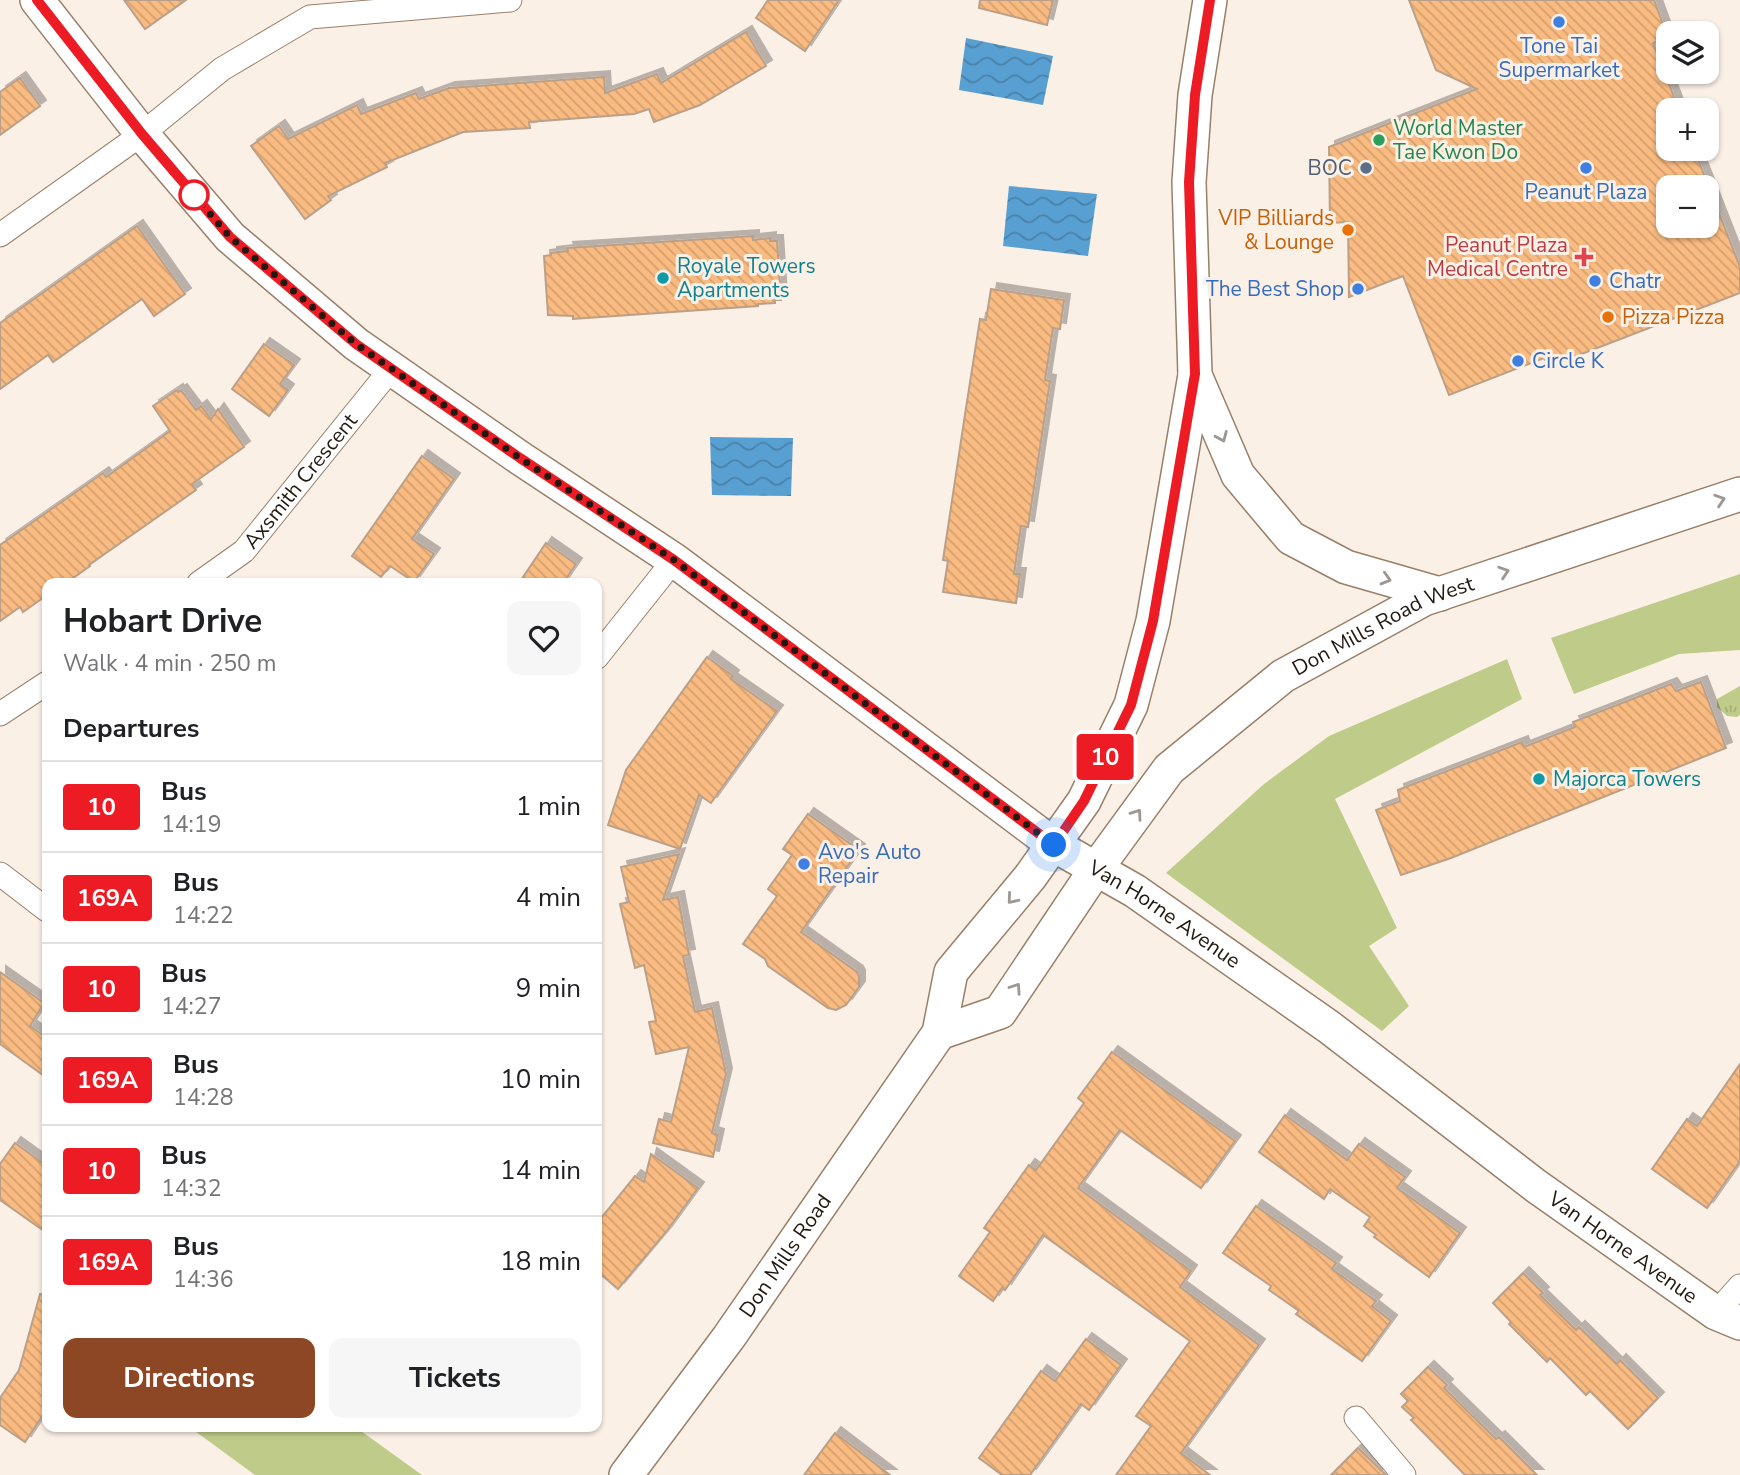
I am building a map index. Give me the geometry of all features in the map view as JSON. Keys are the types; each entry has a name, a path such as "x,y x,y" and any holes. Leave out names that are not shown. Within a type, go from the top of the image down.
{"main road":[{"name":"Van Horne Avenue","path":"37,0 142,134 230,237 356,344 520,458 674,560 1054,845 1135,891 1329,1027 1536,1186 1728,1318"},
{"path":"1210,0 1195,95 1189,182 1195,374 1238,475 1291,538 1346,567 1440,594"},
{"name":"Don Mills Road","path":"626,1475 729,1337 939,1033 951,972 1054,845 1084,801 1131,705 1153,621 1195,374"},
{"name":"Don Mills Road West","path":"1096,869 1169,769 1283,676 1424,599 1740,494"},
{"path":"939,1033 999,1012 1096,869"}],"street":[{"path":"0,234 142,134 222,69 310,18 510,0"},
{"name":"Axsmith Crescent","path":"206,578 243,551 391,369"},
{"path":"602,651 674,560"},
{"path":"0,714 42,686"},
{"path":"0,874 42,906"},
{"path":"1728,1318 1740,1286"},
{"path":"1356,1418 1405,1475"}],"green space":[{"path":"1740,574 1740,650 1679,654 1574,694 1551,638"},
{"path":"1507,659 1522,699 1335,799 1397,928 1369,946 1409,1006 1382,1031 1166,873 1264,784 1329,736"},
{"path":"1740,686 1740,715 1727,716 1717,707 1717,699"},
{"path":"196,1432 362,1432 422,1475 255,1475"}],"water":[{"path":"966,38 1053,56 1043,105 959,90"},
{"path":"1009,186 1097,194 1088,256 1003,246"},
{"path":"710,437 793,438 791,496 712,495"}],"building":[{"path":"124,0 186,0 145,29"},
{"path":"768,0 839,0 805,51 756,18"},
{"path":"980,0 1053,0 1047,25 979,8"},
{"name":"Peanut Plaza","path":"1409,0 1654,0 1662,21 1656,21 1656,42 1653,43 1656,51 1656,84 1669,84 1674,98 1656,98 1656,161 1699,161 1704,175 1656,175 1656,238 1719,238 1719,213 1740,267 1740,293 1548,367 1544,358 1449,395 1403,276 1349,297 1348,222 1330,223 1329,147 1477,89 1436,70"},
{"path":"746,32 766,66 700,105 654,122 649,109 634,114 529,122 530,128 463,132 385,163 387,167 328,196 331,200 305,219 251,146 279,126 288,139 357,105 361,114 416,93 419,99 449,88 604,77 605,93 657,74 661,83"},
{"path":"20,78 40,106 0,135 0,92"},
{"path":"137,226 185,294 154,316 142,299 53,362 48,355 0,389 0,323"},
{"name":"Royale Towers Apartments","path":"753,236 753,240 770,238 770,241 777,241 781,300 775,300 775,303 573,319 573,316 548,315 544,256 551,253 568,251 567,248"},
{"path":"991,289 1064,300 1060,329 1053,328 1045,380 1050,381 1028,527 1021,526 1014,574 1020,574 1016,603 943,592 948,561 943,560 980,319 986,320"},
{"path":"264,344 294,365 280,384 288,390 269,416 232,389"},
{"path":"181,390 196,410 201,406 211,419 218,409 244,447 192,484 196,490 73,578 42,578 42,599 23,612 20,607 0,621 0,545 103,473 106,477 170,431 153,406"},
{"path":"422,456 454,479 412,539 434,554 417,578 408,578 390,566 381,577 352,556"},
{"path":"546,543 576,564 566,578 522,578"},
{"path":"707,657 733,676 731,679 777,711 711,803 699,795 680,849 608,825 626,770"},
{"name":"Majorca Towers","path":"1701,682 1726,748 1451,858 1401,875 1376,810 1400,801 1398,790 1522,742 1524,747 1575,727 1573,722 1671,684 1676,691"},
{"path":"808,814 859,850 801,932 859,976 859,987 846,1005 836,1010 828,1008 768,966 765,959 743,944 777,896 768,889 792,855 783,849"},
{"path":"679,854 663,900 678,897 689,955 683,956 695,1012 712,1008 726,1074 712,1133 718,1135 713,1157 653,1143 659,1119 671,1122 689,1047 656,1054 649,1022 656,1021 644,965 635,968 620,904 629,902 621,867"},
{"path":"0,972 42,1002 30,1026 42,1034 42,1074 0,1044"},
{"path":"1112,1052 1235,1141 1201,1188 1120,1130 1078,1188 1191,1271 1180,1287 1259,1345 1181,1453 1210,1475 1116,1475 1151,1426 1136,1416 1190,1341 1043,1235 1005,1290 1002,1288 993,1301 959,1276 990,1232 984,1228 1029,1165 1036,1170 1084,1103 1078,1098"},
{"path":"1740,1064 1740,1161 1707,1208 1652,1169 1687,1119 1697,1126"},
{"path":"1285,1115 1347,1160 1359,1144 1405,1177 1397,1188 1460,1233 1429,1277 1374,1237 1376,1235 1364,1226 1370,1217 1330,1189 1324,1199 1259,1152"},
{"path":"15,1143 42,1162 42,1229 0,1200 0,1164"},
{"path":"651,1154 698,1188 666,1232 618,1289 602,1275 602,1217 635,1176 644,1182"},
{"path":"1256,1206 1336,1263 1332,1269 1376,1301 1372,1306 1391,1321 1362,1361 1296,1314 1299,1311 1269,1290 1271,1286 1223,1253"},
{"path":"1523,1273 1543,1293 1540,1295 1576,1330 1579,1327 1617,1364 1620,1360 1658,1398 1628,1429 1590,1391 1586,1395 1550,1358 1547,1362 1509,1324 1511,1322 1493,1303"},
{"path":"42,1294 42,1416 25,1442 0,1425 0,1398 19,1370"},
{"path":"1086,1339 1121,1365 1089,1410 1081,1404 1030,1475 1002,1475 979,1458 1041,1371 1055,1381"},
{"path":"1428,1367 1447,1385 1444,1388 1537,1475 1465,1475 1411,1420 1414,1418 1402,1407 1408,1401 1401,1394"},
{"path":"835,1433 890,1475 804,1475"},
{"path":"1358,1448 1384,1473 1386,1475 1331,1475"}],"bus line":[{"name":"10","path":"37,0 142,134 230,237 356,344 520,458 674,560 1007,807 1054,845 1084,801 1131,705 1153,621 1195,374 1189,182 1195,95 1210,0"}],"place":[{"name":"Tone Tai Supermarket","path":"1559,22"},
{"name":"World Master Tae Kwon Do","path":"1379,140"},
{"name":"BOC","path":"1366,168"},
{"name":"Peanut Plaza","path":"1586,168"},
{"name":"VIP Billiards & Lounge","path":"1348,230"},
{"name":"Peanut Plaza Medical Centre","path":"1584,257"},
{"name":"Royale Towers Apartments","path":"663,278"},
{"name":"Chatr","path":"1595,281"},
{"name":"The Best Shop","path":"1358,289"},
{"name":"Pizza Pizza","path":"1608,317"},
{"name":"Circle K","path":"1518,361"},
{"name":"Majorca Towers","path":"1539,779"},
{"name":"Avo's Auto Repair","path":"804,864"}],"route":[{"path":"194,195 230,237 356,344 520,458 674,560 1007,807 1054,845"}]}
